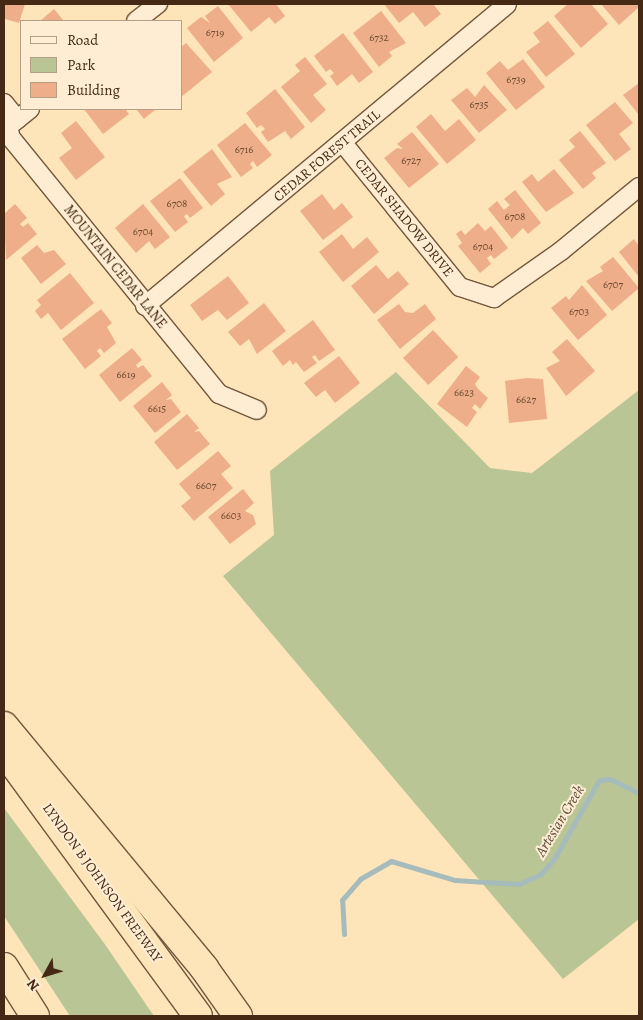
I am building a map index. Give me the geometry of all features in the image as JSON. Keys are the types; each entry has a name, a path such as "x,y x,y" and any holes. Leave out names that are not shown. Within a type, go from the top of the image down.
{"highway":[{"path":"4,726 204,968 238,1016"},
{"name":"LYNDON B JOHNSON FREEWAY","path":"4,751 106,886 198,1016"},
{"path":"4,967 35,1016"}],"street":[{"path":"137,20 158,4"},
{"name":"CEDAR FOREST TRAIL","path":"145,306 507,4"},
{"path":"4,104 23,114"},
{"name":"MOUNTAIN CEDAR LANE","path":"23,114 8,126 11,138 145,306 219,394 257,410"},
{"name":"CEDAR SHADOW DRIVE","path":"342,142 460,287 494,298 561,251 639,187"}],"green space":[{"path":"396,372 490,468 532,473 639,390 639,919 563,979 223,576 274,535 270,471"},
{"path":"4,808 104,943 154,1016 70,1016 4,916"}],"building":[{"path":"4,4 25,4 19,23 5,19"},
{"path":"228,4 276,4 285,16 275,24 269,17 251,32"},
{"path":"384,4 433,4 441,14 425,27 413,12 399,23"},
{"path":"568,4 591,4 608,24 581,48 554,16"},
{"path":"601,4 639,4 639,7 619,25"},
{"path":"218,6 243,38 214,62 187,28 201,17 210,23 205,16"},
{"path":"54,9 63,20 41,20"},
{"path":"381,11 406,43 389,52 392,56 379,67 353,33"},
{"path":"548,21 575,54 546,77 526,52 540,42 533,33"},
{"path":"343,33 373,72 359,83 352,74 337,86 330,76 334,73 330,69 326,72 314,56"},
{"path":"186,43 212,72 182,96 182,46"},
{"path":"305,57 327,84 313,95 326,110 311,123 281,87 300,71 295,65"},
{"path":"523,59 545,87 516,110 486,73 500,61 508,70"},
{"path":"639,83 639,115 623,95"},
{"path":"484,85 507,110 479,133 451,100 467,88 475,97"},
{"path":"275,89 305,127 291,139 285,131 268,142 261,132 265,129 261,125 257,128 246,113"},
{"path":"615,102 633,123 619,134 631,149 615,161 586,125"},
{"path":"85,110 126,110 129,114 103,134"},
{"path":"137,110 155,110 144,119"},
{"path":"431,114 445,131 459,119 476,140 447,164 416,127"},
{"path":"76,121 105,157 76,180 59,158 72,148 61,133"},
{"path":"245,123 272,155 257,167 253,161 250,164 253,168 241,177 217,145"},
{"path":"580,131 606,163 592,173 596,178 583,189 559,160 575,147 569,140"},
{"path":"412,132 439,164 409,188 384,158 397,148 403,149 397,144"},
{"path":"212,149 232,177 217,184 225,194 211,206 183,172"},
{"path":"554,169 574,193 546,212 522,182 532,174 538,182"},
{"path":"180,178 203,208 190,218 187,214 184,216 188,222 175,232 150,201"},
{"path":"515,190 541,223 528,234 523,228 512,239 488,209 497,201 504,210 510,205 504,199"},
{"path":"322,194 334,210 342,203 353,217 323,240 300,211"},
{"path":"15,204 27,218 20,224 23,227 28,223 37,234 6,260 4,214"},
{"path":"143,204 170,237 155,249 149,241 136,253 115,228"},
{"path":"478,223 485,231 491,226 508,248 494,259 491,255 487,258 491,264 480,273 458,246 462,243 456,234 461,230 465,235"},
{"path":"342,234 353,249 367,237 379,252 343,282 319,252"},
{"path":"634,239 639,246 639,277 619,252"},
{"path":"37,245 44,253 54,250 66,264 41,284 21,258"},
{"path":"613,257 639,288 612,311 586,281 603,271 600,267"},
{"path":"376,265 388,279 398,271 409,284 374,314 351,286"},
{"path":"70,273 94,303 61,330 48,313 41,319 35,311 41,305 37,300"},
{"path":"228,276 249,303 227,320 218,310 202,321 190,305"},
{"path":"582,285 607,315 578,340 551,308 566,296 569,300"},
{"path":"264,303 286,331 257,354 249,339 240,346 228,332"},
{"path":"399,304 405,312 413,313 425,304 436,319 400,349 377,320"},
{"path":"101,309 112,323 107,327 116,343 104,353 100,348 97,351 101,356 85,369 62,339"},
{"path":"313,320 335,350 319,361 315,355 312,357 317,363 304,372 296,362 293,365 290,360 283,366 272,351"},
{"path":"433,330 458,357 428,385 403,358"},
{"path":"567,339 595,371 566,396 546,368 560,361 552,352"},
{"path":"132,348 142,360 136,365 138,368 143,365 152,376 120,402 99,375"},
{"path":"339,356 360,383 335,403 325,390 316,397 304,383"},
{"path":"466,366 480,377 475,384 488,398 480,409 475,404 472,408 477,412 467,427 437,404"},
{"path":"527,378 543,379 547,419 509,423 505,381"},
{"path":"162,382 172,395 166,400 171,399 181,412 155,433 133,406"},
{"path":"187,414 199,428 194,432 199,431 210,444 177,470 154,442"},
{"path":"218,451 231,466 221,474 233,488 194,521 181,506 191,498 179,484"},
{"path":"243,489 254,503 245,511 253,515 256,524 230,544 208,517"}],"waterway":[{"name":"Artesian Creek","path":"344,934 342,900 360,879 391,861 455,880 519,884 541,874 554,859 599,780 610,779 639,793"}]}
